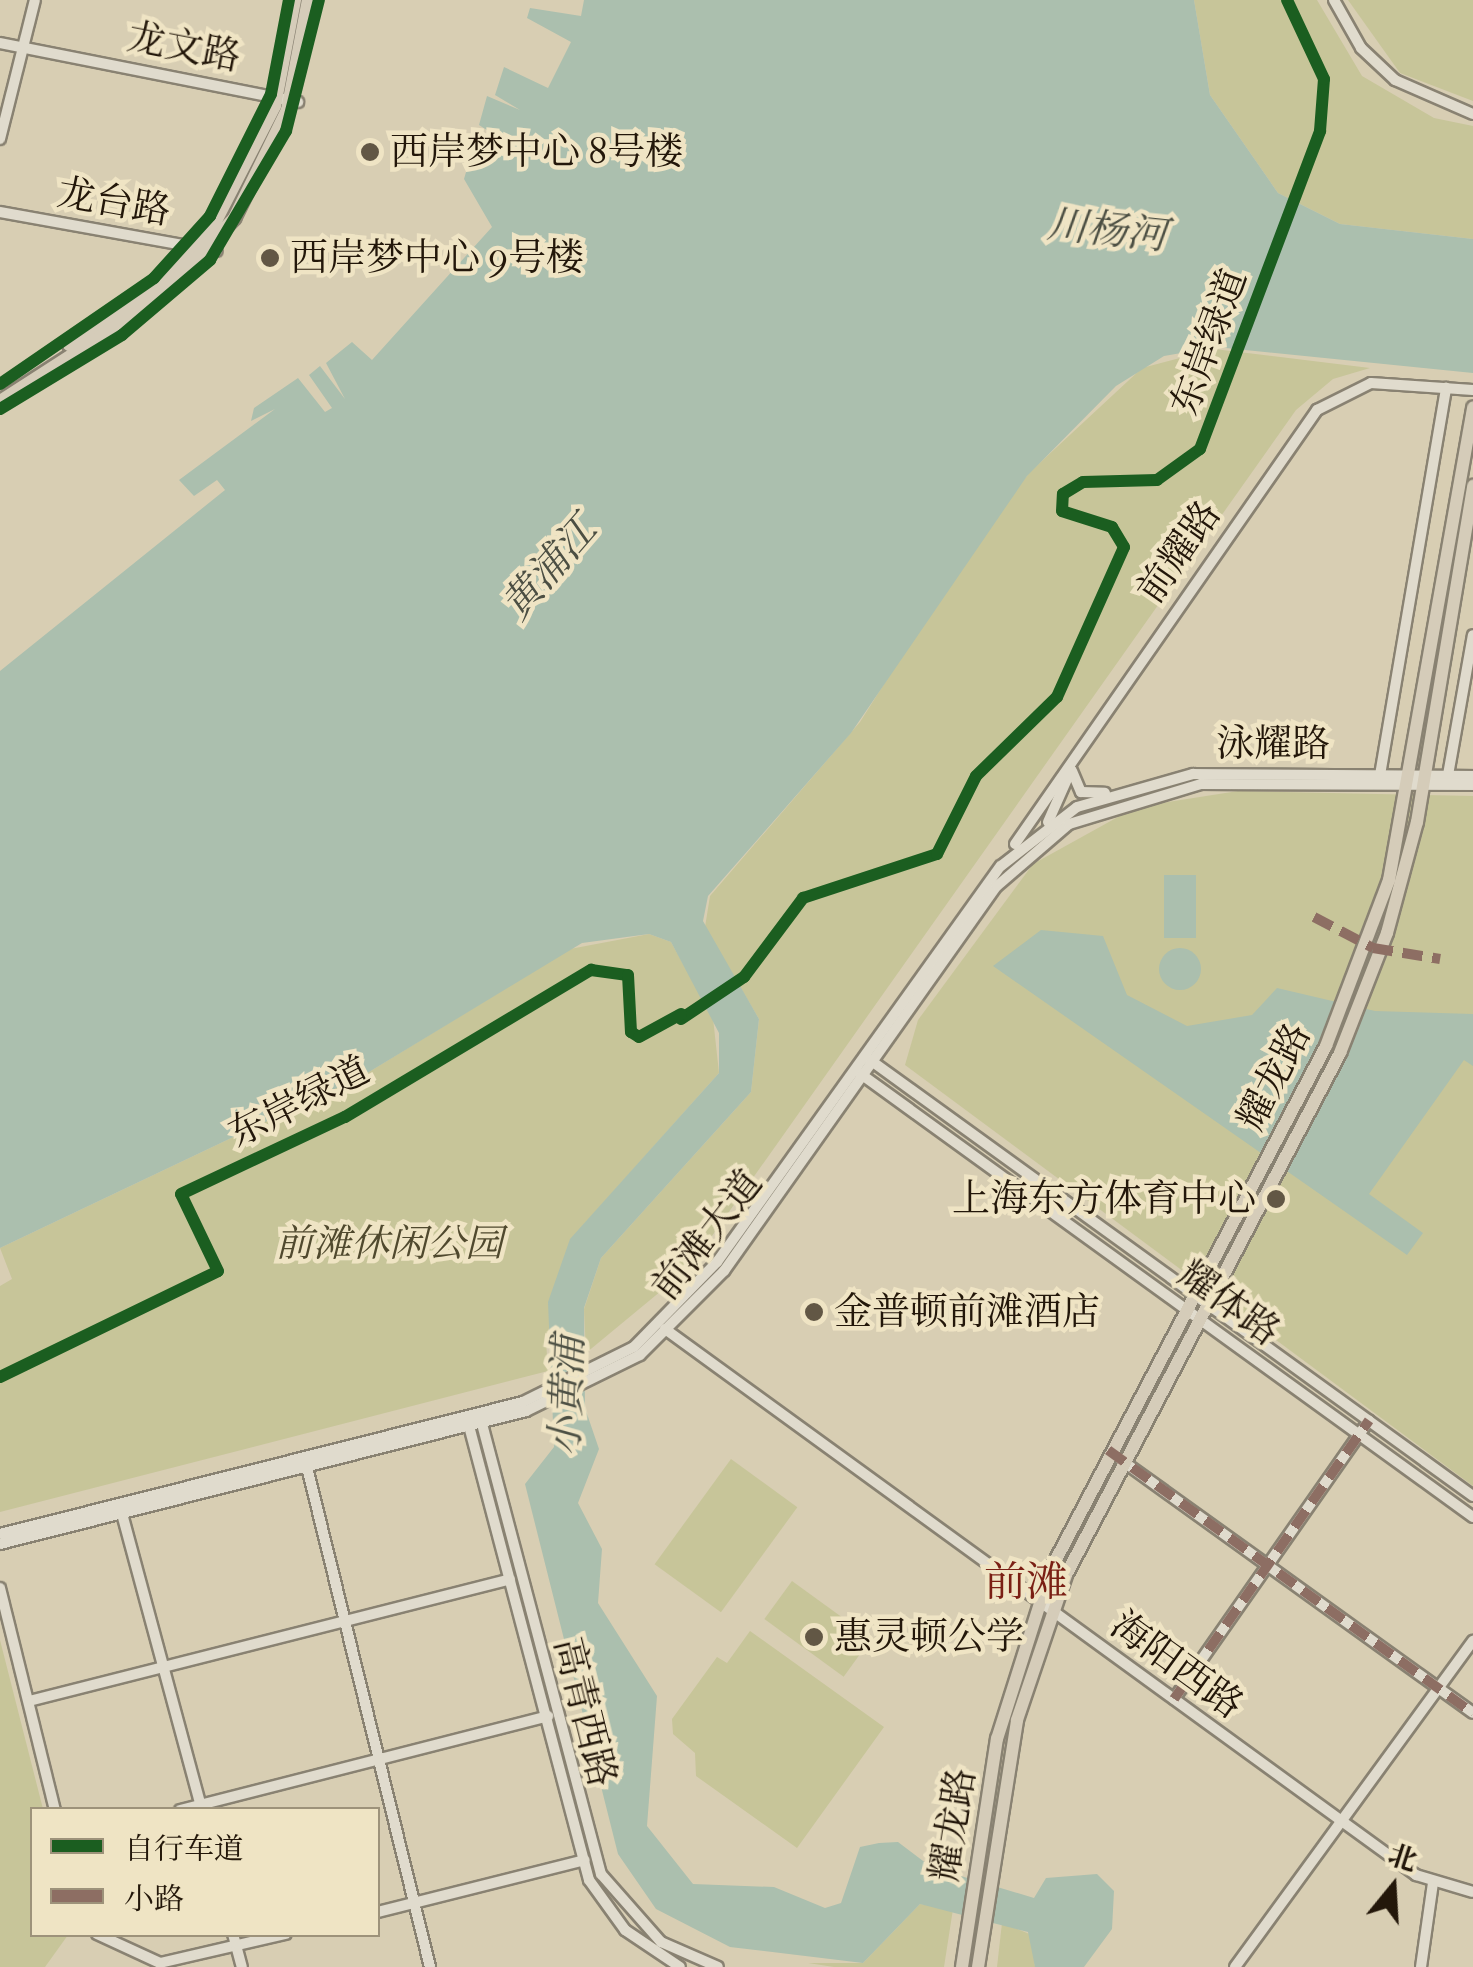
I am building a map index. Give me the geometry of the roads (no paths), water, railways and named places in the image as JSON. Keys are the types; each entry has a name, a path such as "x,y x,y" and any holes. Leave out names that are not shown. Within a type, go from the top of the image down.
{"main road":[{"path":"289,99 295,0"},
{"path":"0,400 155,301 207,249 289,99 308,0"},
{"path":"0,391 138,300 207,249"},
{"name":"耀龙路","path":"978,1967 1017,1720 1052,1610 1121,1460 1254,1214 1364,996 1403,883 1416,780 1456,544 1473,407"},
{"name":"耀龙路","path":"1456,544 1473,486"},
{"name":"耀龙路","path":"962,1967 997,1739 1039,1601 1108,1450 1241,1206 1348,993 1389,880 1416,780"}],"street":[{"path":"0,139 16,45 35,0"},
{"path":"1334,0 1361,48 1395,80 1473,114"},
{"name":"龙文路","path":"0,42 289,99"},
{"name":"龙台路","path":"0,212 207,249"},
{"name":"前耀路","path":"1000,866 1317,410 1359,385 1473,390"},
{"path":"1380,775 1446,388"},
{"path":"1448,776 1473,636"},
{"path":"1069,768 1081,792 1124,791"},
{"path":"998,886 1047,824 1063,792 1069,768"},
{"name":"泳耀路","path":"1083,811 1124,791 1207,774 1380,775 1473,786"},
{"name":"泳耀路","path":"1083,811 1200,784 1473,776"},
{"path":"1063,792 1083,811"},
{"name":"前滩大道","path":"866,1056 998,886 1083,811"},
{"name":"前滩大道","path":"0,1544 547,1398 588,1381 665,1329 856,1071 1000,866 1047,824 1083,811"},
{"name":"耀体路","path":"866,1056 1473,1496"},
{"name":"耀体路","path":"856,1071 1473,1517"},
{"name":"海阳西路","path":"665,1329 1342,1821 1433,1884 1473,1892"},
{"name":"高青西路","path":"480,1418 594,1857 635,1920 698,1963 718,1967"},
{"path":"1174,1699 1369,1420"},
{"name":"高青西路","path":"467,1421 581,1860 626,1930 680,1967"},
{"path":"1108,1450 1473,1714"},
{"path":"306,1462 430,1967"},
{"path":"121,1509 201,1807 555,1714"},
{"name":"前滩大道","path":"0,1534 121,1509"},
{"path":"29,1701 520,1576"},
{"path":"0,1588 55,1807"},
{"path":"1235,1967 1473,1640"},
{"path":"380,1911 594,1857"},
{"path":"1421,1967 1433,1884"},
{"path":"100,1937 114,1949 160,1964 276,1937"},
{"path":"234,1937 242,1967"}],"water":[{"path":"584,0 1194,0 1210,95 1278,193 1340,224 1473,239 1473,373 1216,347 1164,356 1116,386 1027,476 851,733 708,896 703,921 759,1019 751,1092 601,1258 584,1308 585,1408 599,1449 578,1503 602,1549 598,1603 657,1696 647,1826 693,1884 774,1887 825,1908 841,1903 860,1847 879,1843 898,1842 931,1867 1034,1898 1046,1878 1097,1874 1114,1891 1112,1929 1084,1967 1035,1967 1028,1932 920,1904 863,1963 730,1947 656,1909 618,1854 525,1484 554,1447 548,1302 570,1239 719,1073 719,1033 671,942 649,934 582,943 364,1075 0,1248 0,671 225,490 217,480 194,496 179,480 275,409 251,421 254,408 298,378 325,412 332,408 309,375 320,366 345,399 326,363 352,342 372,360 492,227 464,179 478,131 527,156 479,125 487,96 520,110 495,95 504,67 548,88 571,42 527,18 530,8 581,16"},
{"path":"1164,875 1196,875 1196,938 1164,938"},
{"path":"1041,930 1103,936 1127,995 1187,1026 1252,1015 1277,988 1375,1011 1473,1014 1473,1066 1464,1060 1369,1194 1423,1233 1407,1255 993,966"},
{"path":"1180,948 1195,954 1201,969 1195,984 1180,990 1165,984 1159,969 1165,954"}],"place":[{"name":"西岸梦中心 8号楼","path":"370,152"},
{"name":"西岸梦中心 9号楼","path":"270,258"},
{"name":"上海东方体育中心","path":"1276,1199"},
{"name":"金普顿前滩酒店","path":"814,1312"},
{"name":"惠灵顿公学","path":"814,1637"}],"district":[{"name":"前滩","path":"1026,1583"}],"water label":[{"name":"川杨河","path":"1107,230"},
{"name":"黄浦江","path":"549,568"},
{"name":"小黄浦","path":"567,1396"}],"park label":[{"name":"前滩休闲公园","path":"389,1244"}]}
